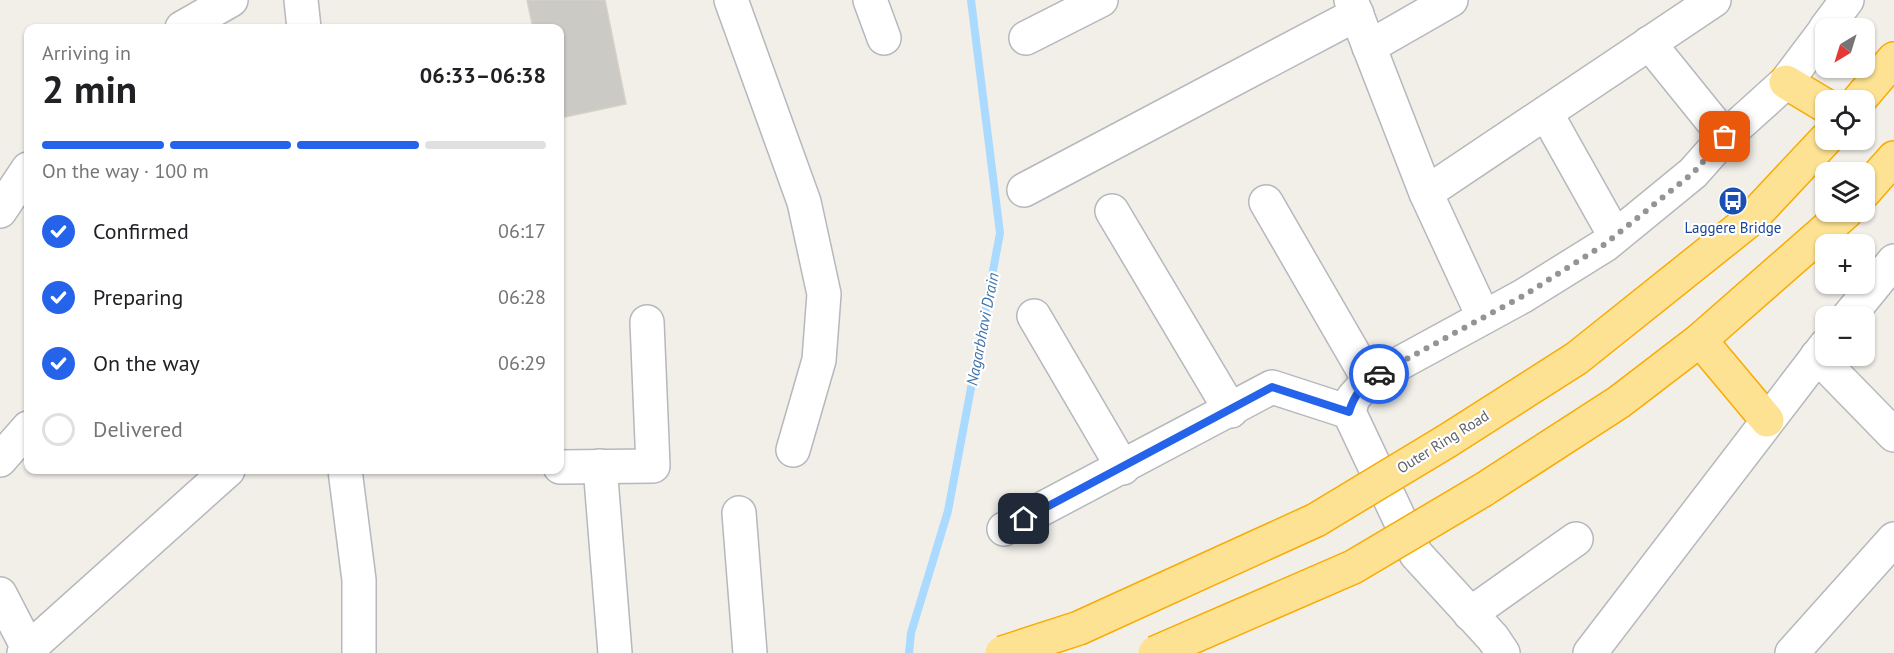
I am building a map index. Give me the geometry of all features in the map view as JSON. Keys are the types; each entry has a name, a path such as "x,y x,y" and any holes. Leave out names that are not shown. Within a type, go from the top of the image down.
{"highway":[{"path":"1868,90 1894,59"},
{"path":"1786,82 1815,99"},
{"name":"Outer Ring Road","path":"1002,653 1079,628 1316,520 1447,441 1577,358 1751,219 1815,150"},
{"path":"1875,180 1894,158"},
{"path":"1155,653 1353,567 1483,490 1619,402 1700,340 1835,222"},
{"path":"1700,340 1767,420"}],"street":[{"path":"189,24 231,0"},
{"path":"301,0 304,24"},
{"path":"731,0 804,202 824,294 819,360 793,450"},
{"path":"870,0 884,39"},
{"path":"1026,38 1101,0"},
{"path":"1370,47 1451,0"},
{"path":"1426,194 1714,0"},
{"path":"1834,18 1847,0"},
{"path":"1024,190 1354,7 1426,194 1483,316"},
{"path":"1649,43 1725,137"},
{"path":"1503,653 1416,554 1349,412 1353,398 1369,380 1523,296 1615,236 1693,173 1725,137 1786,82 1815,44"},
{"path":"1546,113 1615,236"},
{"path":"0,210 24,175"},
{"path":"1266,202 1369,380"},
{"path":"1112,211 1231,411"},
{"path":"1857,306 1894,261"},
{"path":"1034,316 1123,468"},
{"path":"564,467 653,466 647,322"},
{"path":"1590,653 1815,359"},
{"path":"1834,366 1894,435"},
{"path":"1004,529 1231,411 1272,387 1349,412"},
{"path":"0,460 24,433"},
{"path":"600,466 615,653"},
{"path":"0,594 27,651 224,474"},
{"path":"346,474 359,580 359,653"},
{"path":"739,513 750,653"},
{"path":"1470,614 1576,538"},
{"path":"1792,653 1894,538"}],"building":[{"path":"527,0 605,0 626,104 564,117 564,24 532,24"}],"waterway":[{"name":"Nagarbhavi Drain","path":"909,653 911,633 948,511 1000,233 971,0"}],"way so far":[{"path":"1379,374 1523,296 1605,244 1693,173 1725,137"}],"place":[{"name":"Laggere Bridge","path":"1733,201"}],"route":[{"path":"1024,519 1231,411 1272,387 1349,412 1353,398 1369,380 1379,374"}]}
